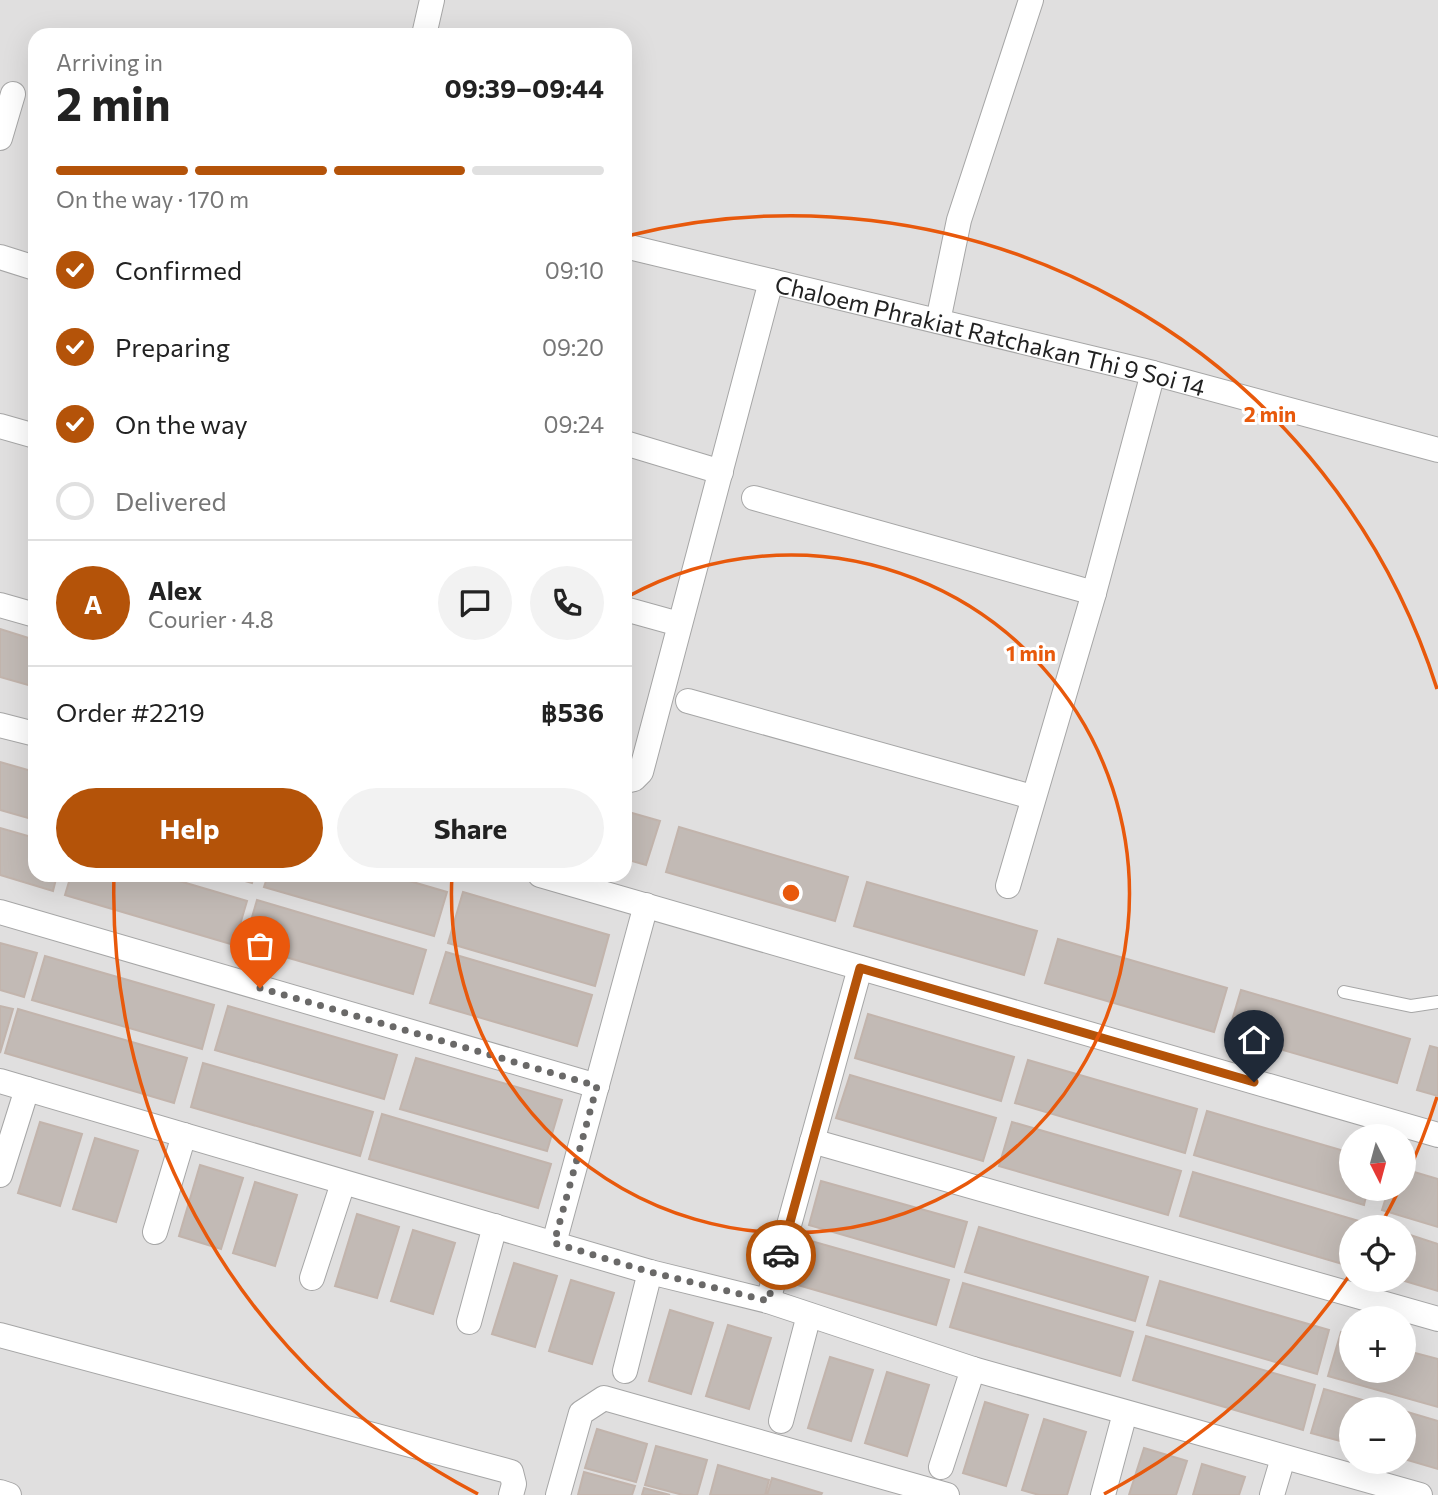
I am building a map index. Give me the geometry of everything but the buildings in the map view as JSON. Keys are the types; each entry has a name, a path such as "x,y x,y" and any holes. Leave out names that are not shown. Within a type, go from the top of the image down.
{"street":[{"path":"426,28 432,0"},
{"path":"938,321 959,220 1031,0"},
{"path":"0,138 16,94"},
{"name":"Chaloem Phrakiat Ratchakan Thi 9 Soi 14","path":"632,248 1153,373 1438,450"},
{"path":"0,257 28,266"},
{"path":"632,778 641,772 771,281"},
{"path":"1008,886 1094,593 1153,373"},
{"path":"0,426 28,434"},
{"path":"632,445 721,472"},
{"path":"754,498 1094,593"},
{"path":"0,605 28,613"},
{"path":"632,611 679,624"},
{"path":"688,701 1032,797"},
{"path":"0,724 28,732"},
{"path":"565,882 1438,1135"},
{"path":"554,1243 646,905"},
{"path":"0,912 597,1086"},
{"path":"768,1301 860,968"},
{"path":"0,1081 650,1272 768,1301 973,1369 1420,1495"},
{"path":"0,1175 27,1088"},
{"path":"155,1232 184,1135"},
{"path":"812,1141 1438,1319"},
{"path":"312,1279 343,1182"},
{"path":"469,1322 495,1226"},
{"path":"625,1371 650,1272"},
{"path":"781,1421 809,1315"},
{"path":"0,1335 511,1472 514,1484 511,1495"},
{"path":"941,1467 973,1369"},
{"path":"558,1495 580,1413 604,1398 947,1495"},
{"path":"1103,1495 1125,1413"},
{"path":"1272,1495 1283,1458"},
{"path":"0,1492 9,1495"}],"lane":[{"path":"1344,992 1411,1006 1438,1002"}],"shaded area":[{"path":"0,0 1438,0 1438,1495 0,1495"}],"way so far":[{"path":"260,988 597,1086 554,1243 650,1272 768,1301 781,1255"}],"route":[{"path":"781,1255 860,968 1254,1082"}]}
